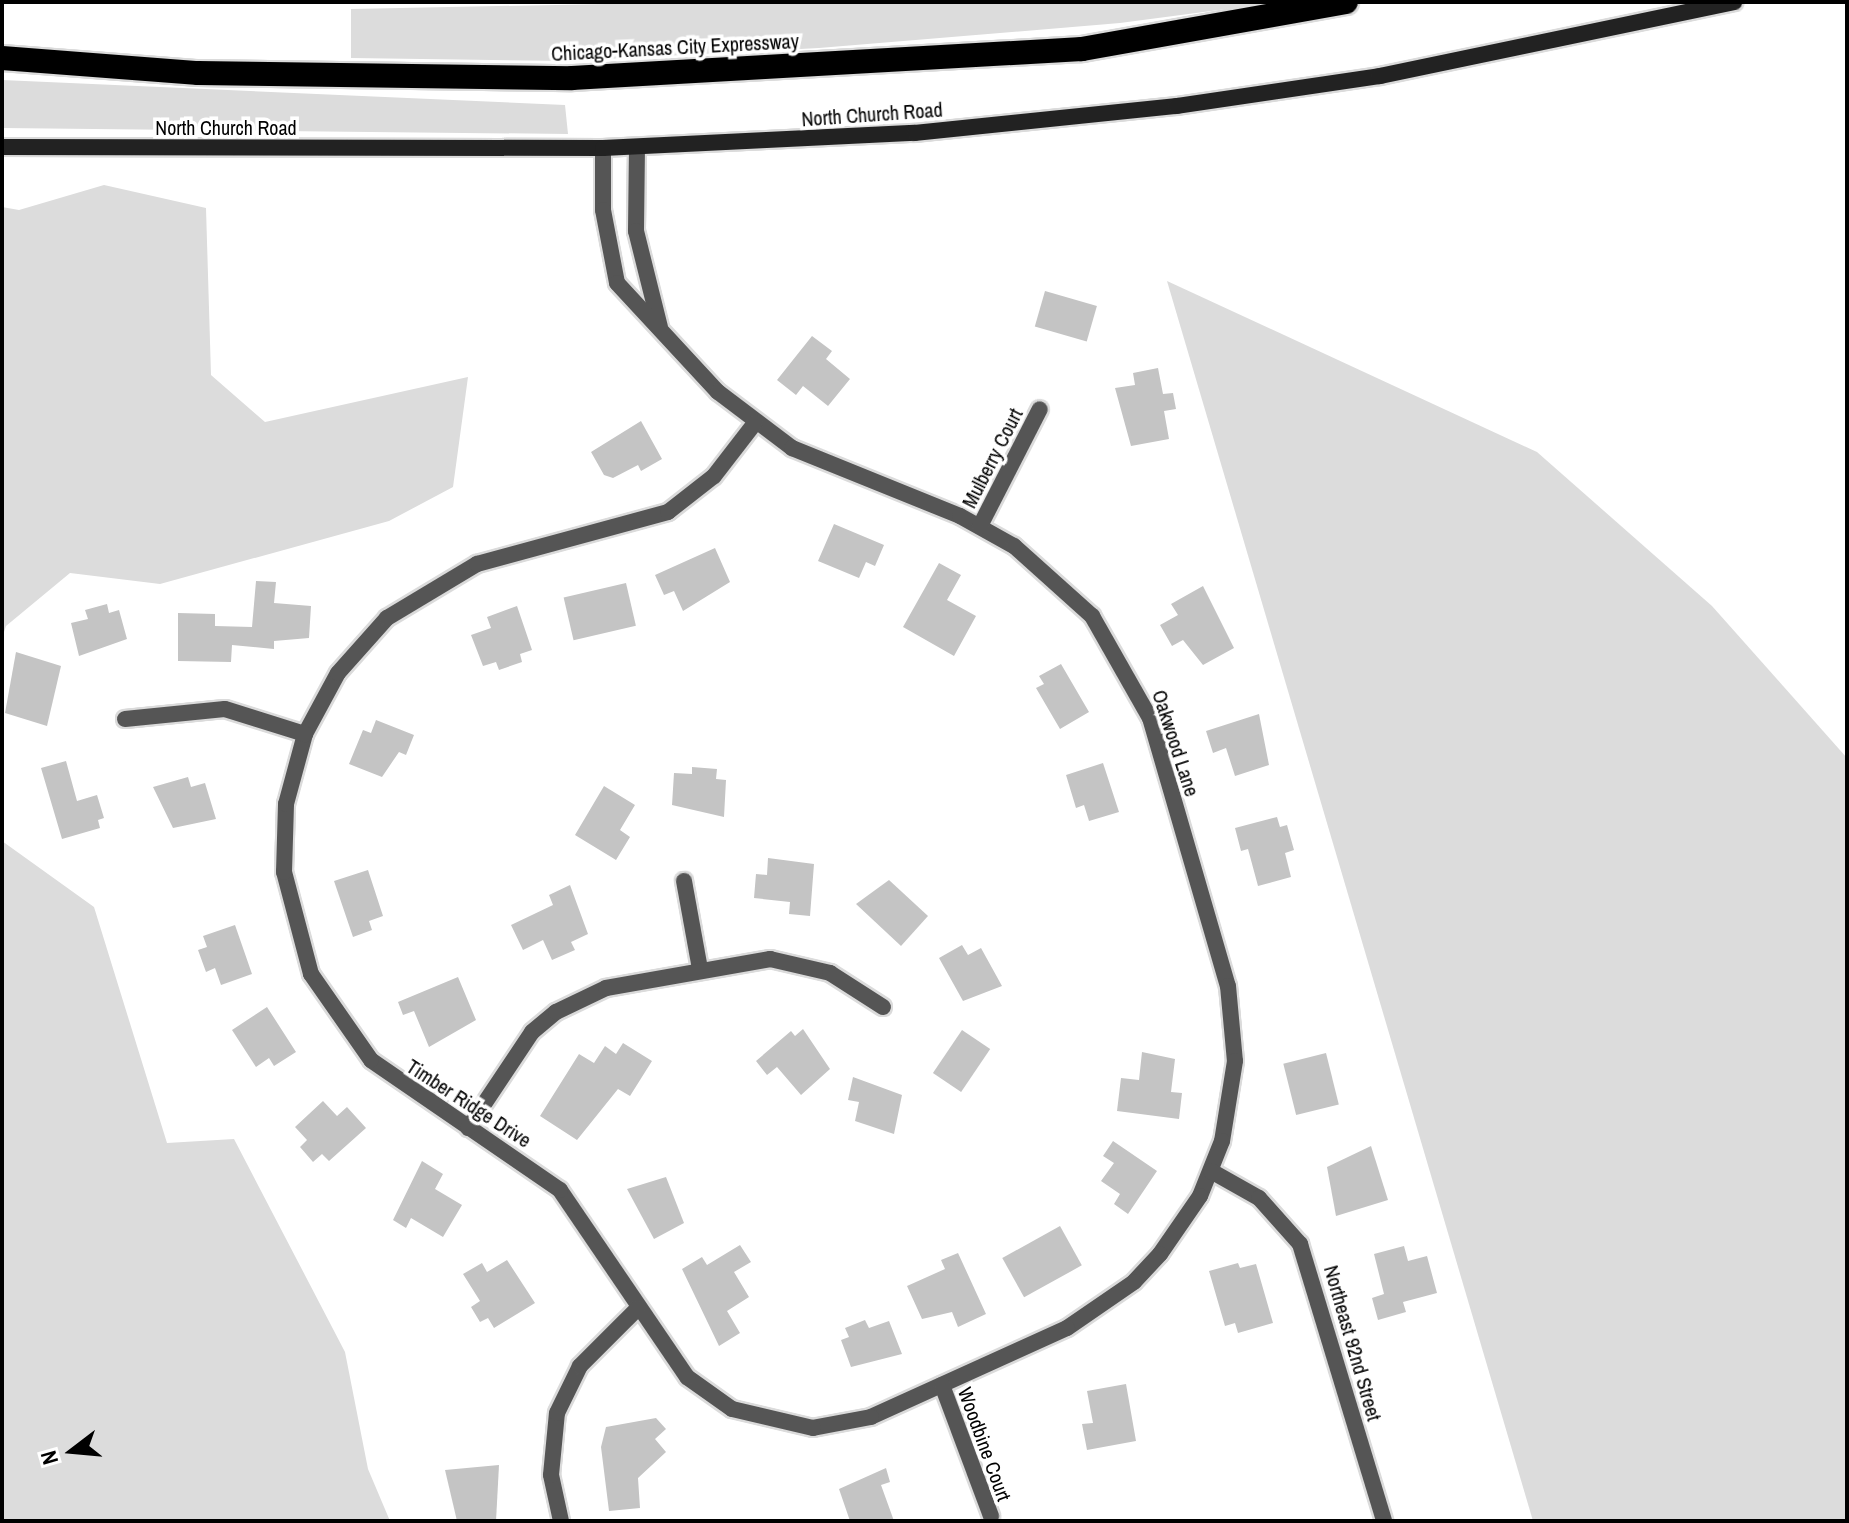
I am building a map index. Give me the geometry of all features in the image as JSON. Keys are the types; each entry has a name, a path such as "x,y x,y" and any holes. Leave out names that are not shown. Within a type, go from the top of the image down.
{"highway":[{"name":"Chicago-Kansas City Expressway","path":"2,58 198,73 572,78 1082,49 1346,2"}],"main road":[{"name":"North Church Road","path":"2,147 603,148 915,133 1177,106 1380,76 1734,2"}],"street":[{"path":"637,147 636,231 660,328"},
{"name":"Oakwood Lane","path":"603,148 603,210 617,283 755,423 831,467 980,526 1039,564 1092,616 1150,718 1225,975 1234,1028 1231,1099 1211,1171"},
{"name":"Mulberry Court","path":"980,526 1040,409"},
{"name":"Timber Ridge Drive","path":"755,423 714,476 668,512 619,531 477,564 416,597 361,644 305,734 286,804 284,856 289,904 311,974 371,1060 560,1190 687,1377 761,1421 844,1425 942,1385 1067,1328 1134,1282 1180,1229 1211,1171"},
{"path":"125,719 225,709 305,734"},
{"path":"684,881 700,969"},
{"path":"468,1128 514,1053 556,1012 606,988 739,961 801,963 857,987 883,1007"},
{"name":"Northeast 92nd Street","path":"1211,1171 1259,1198 1300,1244 1384,1521"},
{"path":"561,1521 551,1475 557,1413 580,1366 638,1308"},
{"name":"Woodbine Court","path":"942,1385 991,1516"}],"shaded area":[{"path":"703,2 1280,2 1120,23 819,48 568,61 351,58 351,9"},
{"path":"2,80 565,105 568,134 2,128"},
{"path":"104,185 206,208 211,375 265,422 468,377 453,487 389,521 160,584 70,573 6,626 2,638 2,207 19,210"},
{"path":"1167,281 1537,452 1712,606 1847,758 1847,1521 1533,1521"},
{"path":"2,841 94,907 167,1143 234,1139 345,1352 368,1469 390,1521 2,1521"}],"building":[{"path":"1045,291 1097,306 1087,341 1035,327"},
{"path":"812,336 832,351 826,359 850,379 828,406 803,386 796,395 777,380"},
{"path":"1158,368 1163,394 1173,393 1176,409 1164,411 1169,439 1131,446 1115,388 1135,385 1133,373"},
{"path":"641,421 662,459 641,471 638,465 613,478 604,475 591,452"},
{"path":"834,524 884,545 875,566 866,562 859,578 818,561"},
{"path":"715,548 730,582 683,611 674,591 664,595 655,575"},
{"path":"939,563 961,575 947,600 976,616 954,656 903,627"},
{"path":"256,581 276,582 274,603 311,606 309,638 274,641 274,649 232,645 231,662 178,661 178,613 215,614 215,626 252,627"},
{"path":"626,583 636,626 574,640 564,597"},
{"path":"1203,586 1234,648 1203,665 1183,640 1172,646 1160,625 1178,615 1171,604"},
{"path":"107,604 109,613 119,610 127,639 79,656 71,623 88,619 85,610"},
{"path":"517,606 532,650 520,654 522,662 499,670 496,662 483,666 471,635 491,628 487,617"},
{"path":"16,652 61,666 47,726 5,713"},
{"path":"1061,664 1089,712 1060,729 1036,688 1044,684 1039,676"},
{"path":"1259,714 1269,765 1235,776 1226,748 1213,753 1206,731"},
{"path":"376,720 414,735 406,755 399,752 382,777 349,764 363,730 371,733"},
{"path":"66,761 77,801 97,795 104,818 98,820 100,828 62,839 41,768"},
{"path":"1103,763 1119,812 1089,821 1084,805 1076,808 1066,775"},
{"path":"692,767 717,769 716,779 726,780 724,817 672,805 674,773 692,774"},
{"path":"188,777 191,787 205,783 216,819 173,828 153,787"},
{"path":"604,786 635,805 620,830 630,837 616,860 575,835"},
{"path":"1277,817 1280,827 1287,825 1294,850 1285,853 1291,877 1258,886 1248,849 1241,851 1235,828"},
{"path":"768,858 814,864 810,916 789,914 790,902 754,898 756,874 767,875"},
{"path":"368,870 383,916 369,921 372,930 353,937 334,881"},
{"path":"889,880 928,916 901,946 856,904"},
{"path":"570,885 588,934 571,942 575,950 552,960 543,940 523,950 511,925 553,905 549,895"},
{"path":"235,925 252,974 221,985 215,968 206,972 198,950 207,947 203,936"},
{"path":"962,945 968,955 981,948 1002,986 963,1001 939,958"},
{"path":"458,977 476,1020 429,1047 414,1011 403,1015 398,1002"},
{"path":"267,1007 296,1052 274,1066 269,1058 256,1067 232,1030"},
{"path":"803,1029 830,1069 801,1095 777,1067 767,1075 756,1061 791,1031 795,1036"},
{"path":"962,1030 990,1049 961,1092 933,1073"},
{"path":"623,1043 652,1061 630,1096 618,1089 577,1140 540,1116 579,1054 594,1063 605,1046 616,1054"},
{"path":"1142,1052 1175,1059 1171,1092 1182,1093 1179,1119 1117,1111 1121,1078 1139,1080"},
{"path":"1326,1053 1339,1104 1296,1115 1283,1064"},
{"path":"853,1077 902,1095 894,1134 855,1121 859,1102 848,1100"},
{"path":"323,1101 337,1116 347,1107 366,1128 329,1161 322,1154 313,1162 300,1147 307,1140 295,1127"},
{"path":"1113,1141 1157,1171 1128,1214 1114,1204 1120,1194 1101,1181 1114,1163 1103,1156"},
{"path":"1371,1146 1388,1200 1336,1216 1327,1167"},
{"path":"422,1161 443,1174 435,1189 462,1205 443,1237 411,1218 406,1228 393,1220"},
{"path":"666,1177 684,1223 654,1239 627,1189"},
{"path":"1060,1226 1082,1265 1024,1297 1002,1258"},
{"path":"740,1245 751,1262 734,1272 749,1297 727,1311 740,1333 719,1346 682,1269 702,1257 707,1265"},
{"path":"1404,1246 1408,1261 1427,1256 1437,1293 1403,1302 1406,1312 1378,1320 1372,1298 1384,1294 1374,1254"},
{"path":"958,1253 986,1314 958,1327 952,1312 922,1319 907,1286 945,1269 941,1260"},
{"path":"507,1260 535,1303 494,1328 488,1318 480,1322 471,1307 480,1301 463,1274 482,1263 487,1272"},
{"path":"1238,1263 1240,1268 1256,1264 1273,1323 1238,1333 1235,1323 1225,1326 1209,1271"},
{"path":"865,1320 869,1328 889,1321 902,1354 851,1367 841,1340 849,1337 845,1328"},
{"path":"1126,1384 1136,1441 1087,1450 1082,1424 1093,1423 1087,1391"},
{"path":"656,1418 666,1429 655,1439 666,1452 638,1478 640,1508 609,1511 601,1447 606,1427"},
{"path":"499,1465 496,1521 457,1521 445,1470"},
{"path":"886,1468 890,1482 881,1485 894,1521 850,1521 839,1489"}]}
